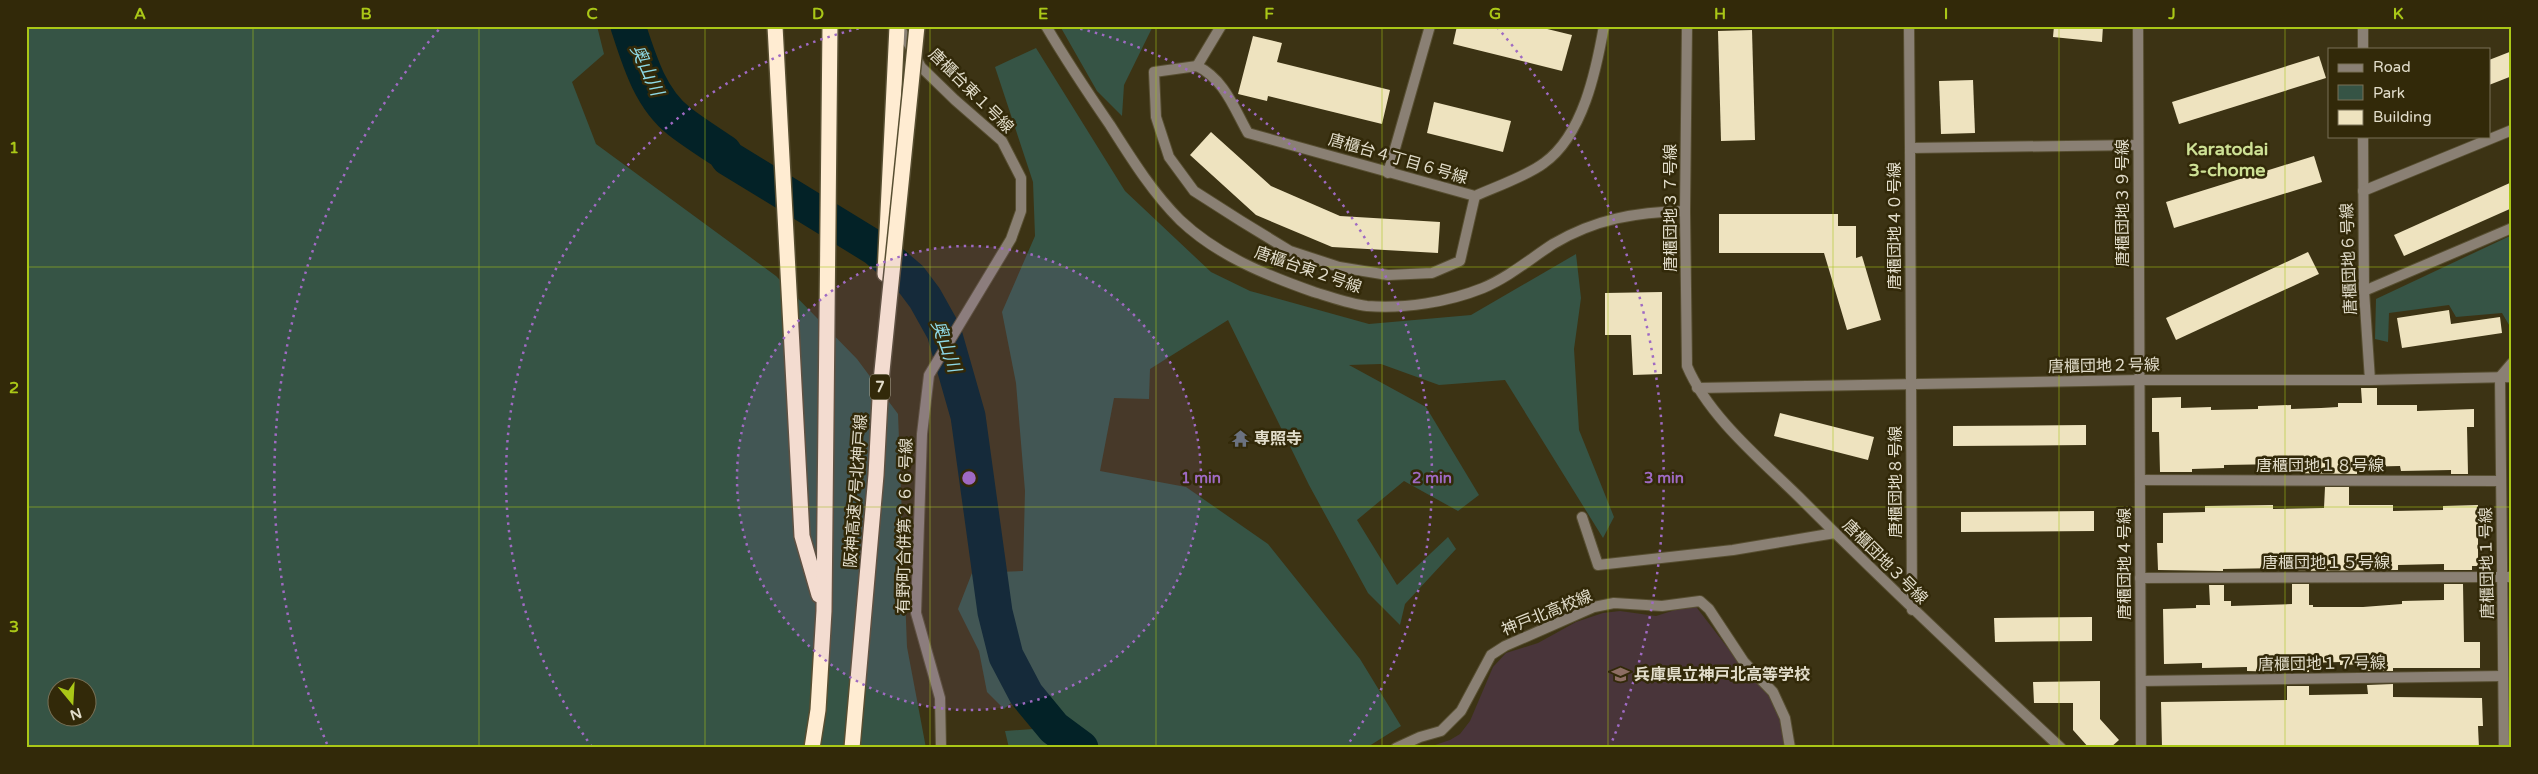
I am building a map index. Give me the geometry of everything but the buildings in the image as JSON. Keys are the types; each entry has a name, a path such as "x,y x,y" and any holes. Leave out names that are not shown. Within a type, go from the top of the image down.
{"highway":[{"path":"775,26 802,536 824,611"},
{"name":"阪神高速7号北神戸線","path":"812,748 818,710 824,611 830,26"},
{"name":"阪神高速7号北神戸線","path":"852,748 876,484 898,26"},
{"path":"880,391 917,26"}],"street":[{"name":"唐櫃台東１号線","path":"898,26 921,67 1002,141 1021,178 1022,211 1011,240 934,363"},
{"name":"唐櫃台東２号線","path":"1046,26 1144,178 1180,220 1213,247 1243,264 1338,300 1366,306 1403,306 1457,296 1491,284 1579,230 1643,212 1685,211"},
{"path":"1221,26 1197,66 1154,72 1156,117 1168,157 1194,191 1290,251 1339,267 1378,273 1432,273 1460,261 1475,196"},
{"path":"1388,173 1430,26"},
{"name":"唐櫃台４丁目６号線","path":"1197,66 1210,73 1219,81 1248,133 1475,196 1544,163 1570,136 1595,74 1604,26"},
{"name":"唐櫃団地３７号線","path":"1687,26 1685,211 1687,366 1697,388"},
{"path":"1910,26 1910,148"},
{"name":"唐櫃団地３９号線","path":"2138,26 2139,380"},
{"path":"2363,26 2363,48"},
{"path":"2362,191 2512,130"},
{"name":"唐櫃団地６号線","path":"2363,138 2364,290 2370,380"},
{"name":"唐櫃団地４０号線","path":"1910,384 1910,148 2138,145"},
{"path":"2364,290 2512,228"},
{"name":"有野町合併第２６６号線","path":"934,363 929,375 922,434 916,613 940,698 941,748"},
{"path":"2500,377 2512,363"},
{"name":"唐櫃団地１号線","path":"2500,377 2501,481 2507,577 2503,676 2504,748"},
{"name":"唐櫃団地２号線","path":"1697,388 2139,380 2370,380 2512,377"},
{"name":"唐櫃団地４号線","path":"2139,380 2142,748"},
{"name":"唐櫃団地８号線","path":"1910,384 1912,610"},
{"name":"唐櫃団地３号線","path":"1697,388 1744,443 1912,610 2061,748"},
{"name":"唐櫃団地１８号線","path":"2140,480 2501,481"},
{"path":"1582,517 1598,565 1733,550 1835,533"},
{"name":"唐櫃団地１５号線","path":"2140,578 2507,577"},
{"name":"神戸北高校線","path":"1396,748 1420,737 1441,731 1461,711 1490,655 1505,646 1594,608 1614,604 1662,606 1684,601 1700,601 1709,609 1744,662 1773,692 1785,718 1790,748"},
{"name":"唐櫃団地１７号線","path":"2141,681 2503,676"}],"shaded area":[{"name":"兵庫県立神戸北高等学校","path":"1694,604 1740,664 1770,697 1781,717 1786,748 1426,748 1450,740 1460,734 1470,721 1493,667 1506,653 1538,643 1576,622 1603,613 1620,611 1656,616"}],"green space":[{"path":"26,26 597,26 604,54 572,82 596,144 776,276 857,359 898,414 907,647 926,748 26,748"},
{"path":"1060,26 1153,26 1124,85 1122,116 1097,91"},
{"path":"1036,48 1125,191 1211,272 1250,291 1369,324 1471,315 1576,254 1581,298 1574,349 1579,430 1614,517 1603,538 1505,380 1439,385 1381,364 1349,365 1426,407 1479,495 1458,511 1404,481 1357,520 1397,585 1448,537 1456,549 1405,604 1400,625 1368,593 1309,485 1228,320 1150,369 1149,399 1114,398 1100,471 1186,487 1268,544 1360,659 1401,726 1366,748 1009,748 1005,731 1033,729 1053,704 1030,686 1004,709 987,692 979,651 958,609 972,573 1023,571 1025,491 1016,383 1002,312 1035,236 1033,182 995,67"},
{"path":"2512,235 2512,330 2502,313 2456,317 2449,305 2389,313 2388,342 2375,339 2376,299"}],"waterway":[{"name":"奥山川","path":"628,26 647,78 660,101 669,112 695,133 724,152 728,158 875,248 910,278 925,298 944,332 968,416 995,612 1006,656 1026,694 1054,728 1081,748"}],"place":[{"name":"専照寺","path":"1240,439"},
{"name":"兵庫県立神戸北高等学校","path":"1620,675"}],"district":[{"name":"Karatodai 3-chome","path":"2227,159"}]}
